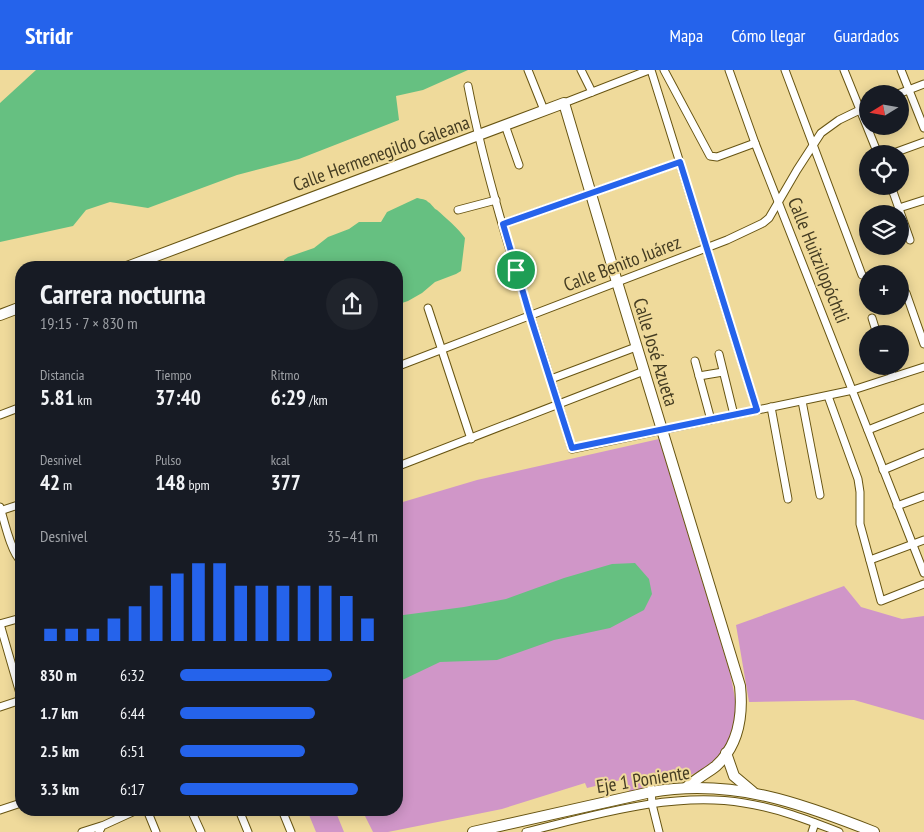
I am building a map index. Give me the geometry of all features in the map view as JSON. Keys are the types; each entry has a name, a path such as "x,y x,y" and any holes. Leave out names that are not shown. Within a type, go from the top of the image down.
{"street":[{"path":"528,70 544,110"},
{"path":"581,70 592,92"},
{"path":"650,70 757,410"},
{"name":"Calle Hermenegildo Galeana","path":"143,261 650,70"},
{"path":"664,70 710,156 717,157 755,143"},
{"name":"Calle Huitzilopóchtli","path":"729,70 755,143 924,573"},
{"path":"785,70 859,267"},
{"path":"844,70 859,98"},
{"path":"901,70 906,85"},
{"path":"909,90 924,84"},
{"path":"468,86 477,136 530,316 572,448 828,396 893,378 924,366"},
{"path":"909,92 924,128"},
{"name":"Calle José Azueta","path":"564,103 740,686 741,721 736,735 717,765 687,787"},
{"name":"Calle Benito Juárez","path":"403,364 706,249 763,223 774,212 822,133 830,126 859,110"},
{"path":"505,125 520,165"},
{"path":"909,147 924,142"},
{"path":"503,224 680,162"},
{"path":"458,210 496,200"},
{"path":"908,205 924,200"},
{"path":"909,301 924,344"},
{"path":"428,308 470,439"},
{"path":"0,315 15,309"},
{"path":"872,318 874,325"},
{"path":"551,379 636,346"},
{"path":"719,354 734,415"},
{"path":"695,361 711,420"},
{"path":"403,463 644,371"},
{"path":"699,376 723,372"},
{"path":"828,396 858,479 860,524 881,600 924,584"},
{"path":"802,401 820,495"},
{"path":"772,407 788,499"},
{"path":"868,430 924,408"},
{"path":"0,415 15,409"},
{"path":"883,470 924,453"},
{"path":"897,506 924,496"},
{"path":"15,505 0,509 15,553"},
{"path":"870,560 924,540"},
{"path":"15,620 0,624 15,678"},
{"path":"0,659 9,657"},
{"path":"0,707 15,701"},
{"path":"726,753 734,776 753,792"},
{"name":"Eje 1 Poniente","path":"473,832 651,790 687,787 723,788 753,792 795,804 874,832"},
{"path":"651,790 652,804 660,832"},
{"path":"526,832 558,828 652,804 684,800 743,802 776,809 816,822 839,832"},
{"path":"0,810 15,805"},
{"path":"82,832 105,828 127,816"},
{"path":"149,816 156,832"},
{"path":"194,816 201,832"},
{"path":"241,816 248,832"},
{"path":"284,816 291,832"},
{"path":"812,832 816,822"}],"shaded area":[{"path":"36,70 468,70 423,90 396,96 399,120 299,159 237,175 148,208 110,202 86,210 73,226 0,242 0,103"},
{"path":"417,198 429,203 465,238 461,271 435,282 422,293 403,303 403,261 284,261 288,257 314,248 328,237 349,229 359,222 381,222 387,212"},
{"path":"659,439 730,673 735,701 735,725 727,744 708,765 684,778 671,782 629,792 625,779 587,788 585,783 502,809 388,832 373,832 365,816 403,816 403,502 477,480"},
{"path":"635,563 649,579 652,594 644,610 610,628 554,640 497,660 440,662 403,680 403,615 506,599 564,578 612,564"},
{"path":"844,586 861,607 902,619 924,616 924,720 854,700 749,702 736,625"},
{"path":"309,816 337,816 344,832 316,832"}],"route":[{"path":"680,162 757,410 572,448 516,270 503,224 680,162"}]}
